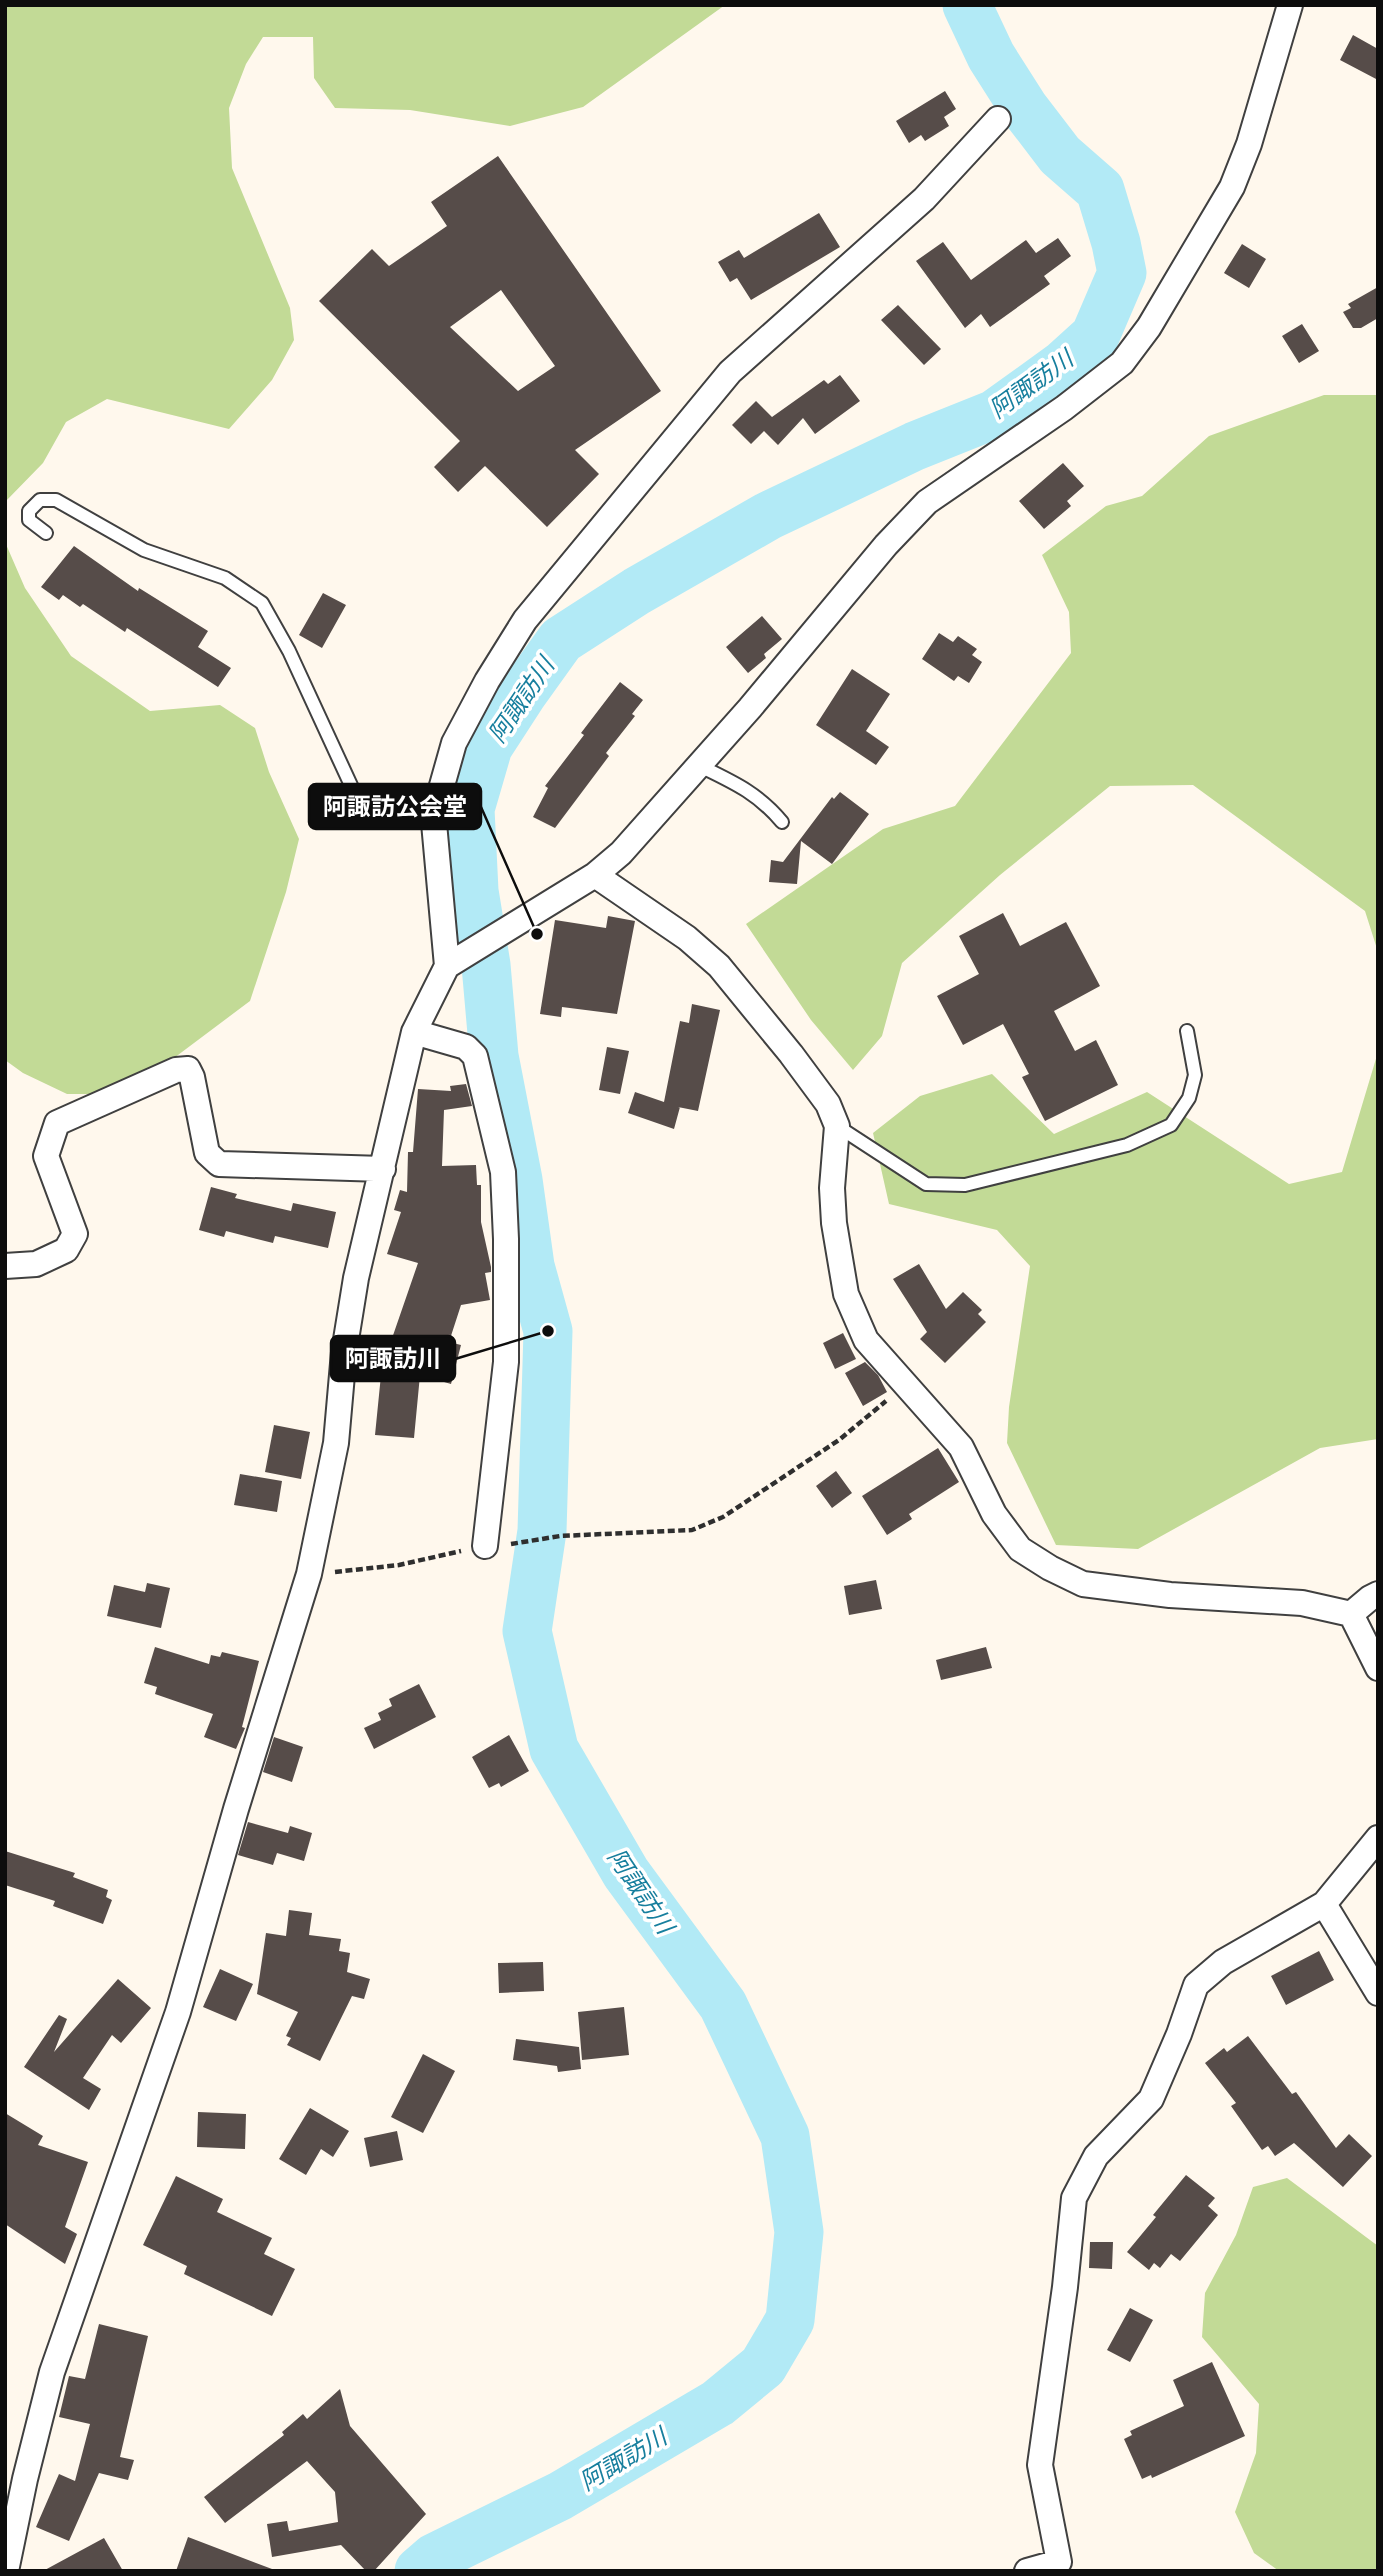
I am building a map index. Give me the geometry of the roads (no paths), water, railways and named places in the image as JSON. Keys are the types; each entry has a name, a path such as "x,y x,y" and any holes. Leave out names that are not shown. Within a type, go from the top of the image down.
{"street":[{"path":"6,2571 25,2479 52,2372 178,2012 236,1809 309,1574 336,1443 344,1352 356,1278 414,1032 447,966 596,876 621,853 700,766 886,545 927,502 1064,408 1122,363 1149,327 1232,187 1249,144 1290,5"},
{"path":"447,966 434,822 454,743 487,681 525,620 730,372 924,200 999,118"},
{"path":"596,876 687,938 719,966 828,1104 837,1126 832,1188 834,1223 846,1294 866,1339 961,1447 995,1514 1020,1549 1083,1584 1302,1604 1351,1614"},
{"path":"414,1032 466,1047 475,1056 503,1172 506,1362 485,1546"},
{"path":"5,1266 36,1264 66,1250 75,1234 46,1156 57,1124 176,1070 188,1069 192,1077 207,1153 219,1164 383,1169"},
{"path":"1351,1614 1378,1594"},
{"path":"1351,1614 1378,1668"},
{"path":"1027,2571 1059,2562 1040,2465 1065,2287 1074,2198 1096,2156 1151,2099 1179,2034 1196,1985 1223,1962 1324,1904 1378,1838"},
{"path":"1324,1904 1378,1993"}],"lane":[{"path":"46,533 29,520 29,511 40,500 56,500 144,550 225,578 262,603 289,651 355,794 383,807 434,822"},
{"path":"700,766 744,787 767,804 782,822"},
{"path":"837,1126 926,1184 965,1185 1127,1145 1171,1125 1189,1098 1195,1075 1187,1031"}],"waterway":[{"name":"阿諏訪川","path":"419,2571 434,2558 560,2496 718,2403 763,2366 790,2320 799,2232 785,2136 723,2005 626,1873 554,1749 527,1631 542,1531 548,1331 530,1266 518,1180 494,1056 486,965 474,891 470,809 488,747 561,640 637,591 768,516 915,446 995,414 1063,365 1095,336 1122,273 1100,190 1060,155 1024,108 991,56 967,5"}],"place":[{"name":"阿諏訪公会堂","path":"537,934"},
{"name":"阿諏訪川","path":"548,1331"}]}
